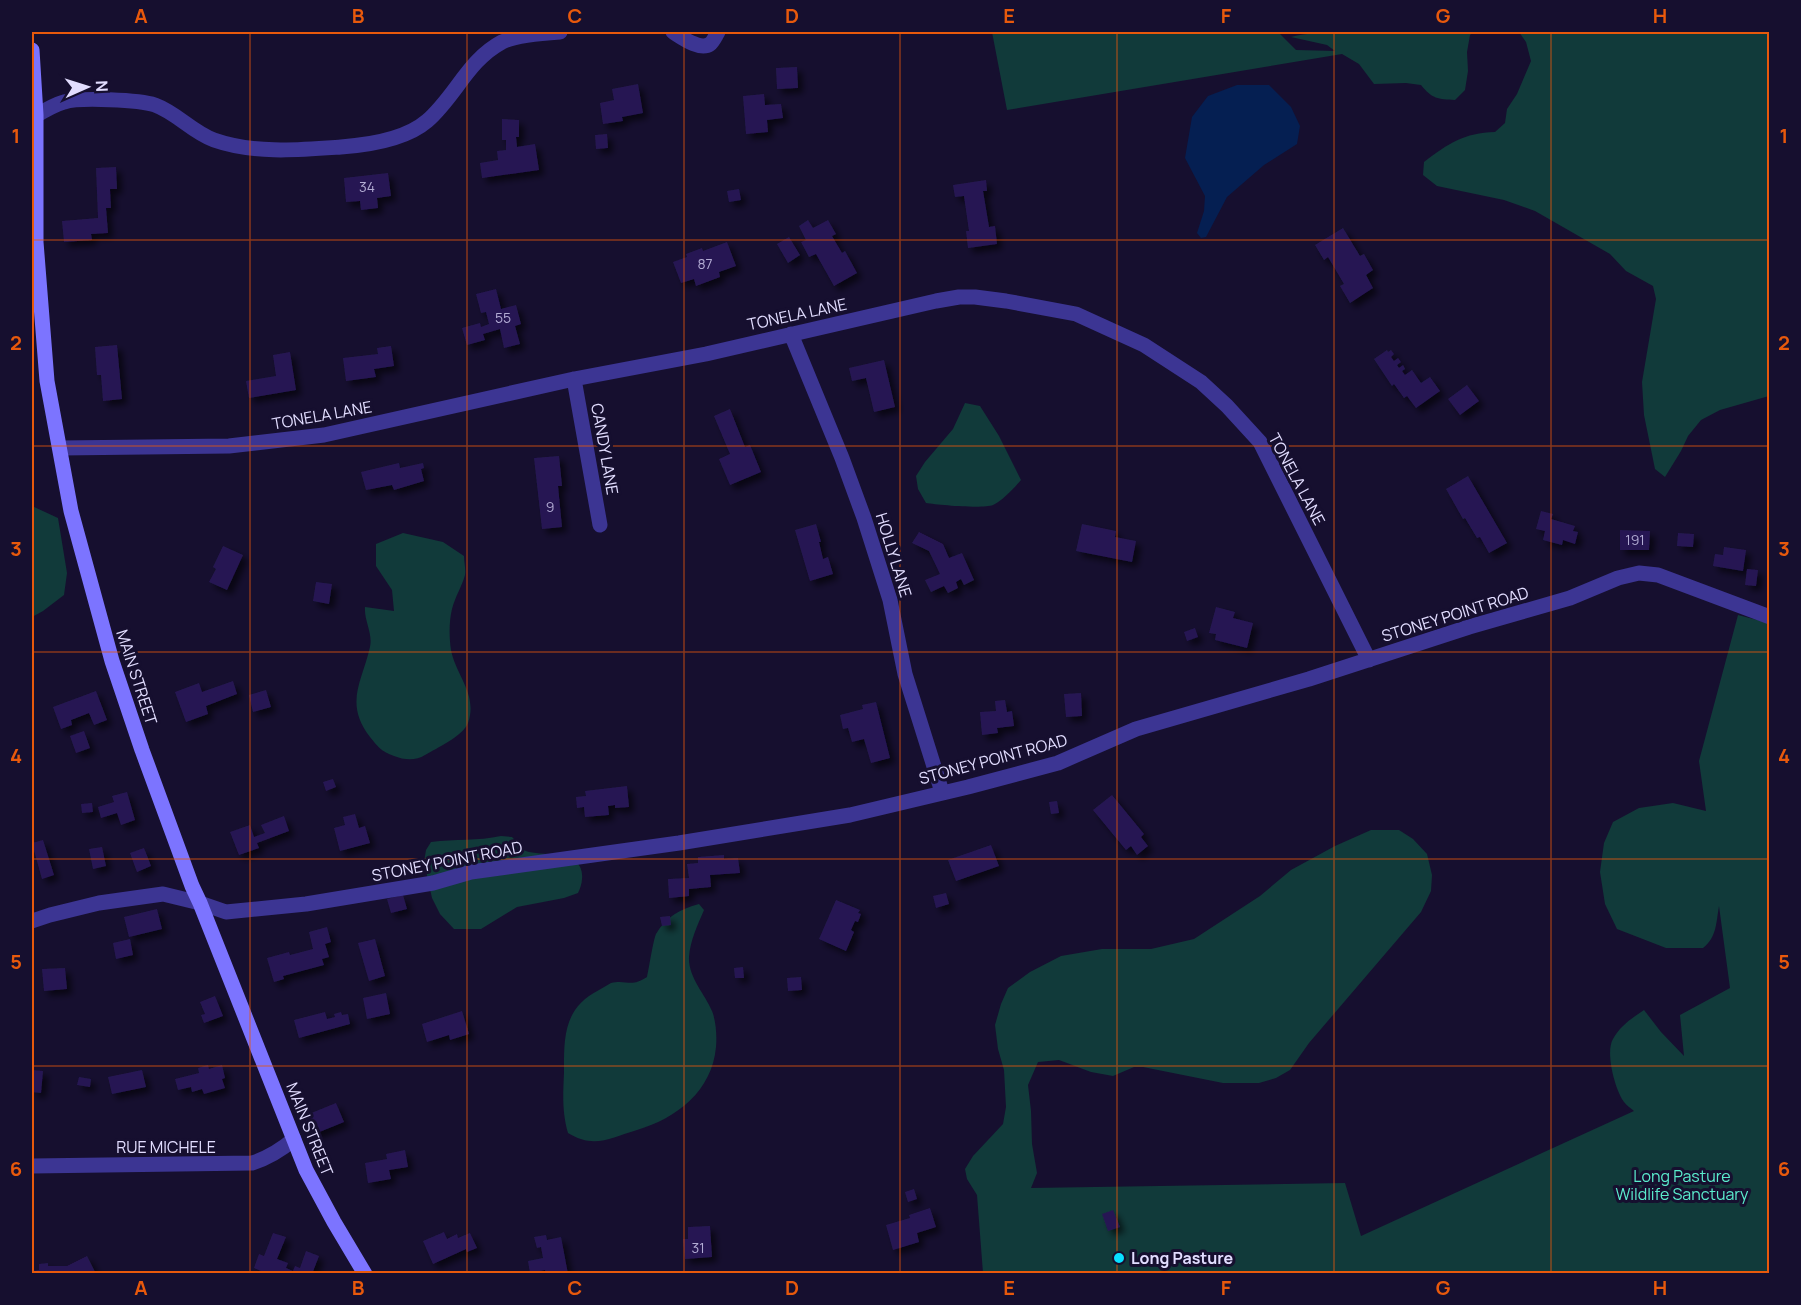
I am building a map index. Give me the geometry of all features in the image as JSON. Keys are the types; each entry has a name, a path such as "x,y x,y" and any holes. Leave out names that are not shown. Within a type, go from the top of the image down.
{"main road":[{"name":"MAIN STREET","path":"32,50 36,242 47,381 71,511 112,661 141,750 192,885 306,1170 365,1274"}],"street":[{"path":"34,116 65,101 93,99 140,102 155,105 213,140 237,146 279,150 371,143 410,132 426,123 440,109 466,73 504,40 560,32"},
{"path":"673,32 694,44 705,46 710,44 718,32"},
{"name":"TONELA LANE","path":"61,448 229,446 324,435 574,379 674,361 936,301 959,297 1006,301 1076,314 1144,345 1201,382 1227,406 1260,442 1369,660"},
{"name":"HOLLY LANE","path":"791,334 864,518 890,600 904,674 942,792"},
{"name":"CANDY LANE","path":"574,379 600,525"},
{"name":"STONEY POINT ROAD","path":"32,921 99,903 163,894 226,912 306,904 433,883 471,872 679,843 850,815 1058,763 1136,729 1309,679 1502,617 1570,598 1618,578 1639,573 1658,575 1770,617"},
{"name":"RUE MICHELE","path":"32,1166 252,1163 280,1151 294,1139"}],"green space":[{"path":"992,32 1278,32 1296,50 1335,51 1327,45 1291,37 1339,32 1473,32 1470,35 1467,52 1468,71 1465,90 1455,100 1436,97 1421,85 1374,84 1359,64 1342,54 1007,110"},
{"path":"1519,32 1769,32 1769,396 1720,410 1701,420 1688,436 1665,477 1655,469 1644,415 1642,382 1656,299 1653,286 1626,271 1610,254 1535,211 1504,200 1437,186 1423,175 1424,162 1441,149 1474,134 1495,132 1505,123 1507,109 1517,94 1531,61 1526,42"},
{"path":"965,403 980,406 999,436 1021,480 993,505 971,507 926,503 918,489 916,476 953,429"},
{"path":"32,506 58,518 67,573 64,595 32,617"},
{"path":"403,533 443,542 464,556 465,575 452,609 450,634 451,650 470,703 468,723 461,732 421,757 410,759 394,756 378,747 362,725 356,703 371,642 365,607 394,611 392,590 376,566 376,544"},
{"name":"Long Pasture Wildlife Sanctuary","path":"1738,615 1769,623 1769,1273 983,1273 977,1195 967,1179 965,1169 973,1156 1003,1124 1006,1107 1004,1070 995,1025 1008,988 1030,972 1061,956 1102,949 1151,949 1194,939 1260,896 1291,870 1371,830 1399,830 1413,839 1427,854 1432,875 1431,891 1421,912 1309,1043 1290,1070 1276,1078 1259,1083 1223,1083 1143,1067 1134,1067 1113,1076 1091,1072 1059,1060 1038,1062 1028,1085 1032,1144 1037,1173 1031,1188 1345,1183 1361,1236 1634,1111 1621,1096 1612,1071 1611,1045 1619,1030 1644,1010 1684,1056 1680,1015 1730,988 1719,906 1713,934 1703,948 1666,948 1617,929 1605,904 1600,872 1604,843 1613,822 1639,808 1673,803 1706,811 1699,761"},
{"path":"512,837 526,851 563,856 577,863 582,879 578,893 517,907 481,929 454,929 440,914 432,898 424,862 426,850 431,842"},
{"path":"699,904 704,910 693,939 689,964 697,985 712,1011 715,1024 716,1047 708,1077 700,1089 679,1110 652,1125 602,1140 577,1138 568,1133 563,1103 564,1048 572,1015 587,997 611,983 633,983 647,977 655,937 660,928 674,914"}],"water":[{"path":"1237,85 1269,85 1291,107 1300,126 1297,144 1264,165 1227,197 1206,237 1201,238 1197,233 1204,211 1205,196 1185,158 1192,117 1208,96"}],"building":[{"path":"797,67 798,88 777,89 776,68"},
{"path":"638,84 643,113 622,117 623,121 603,124 600,103 614,100 612,89"},
{"path":"764,94 765,105 781,104 783,118 767,120 768,132 746,134 743,96"},
{"path":"502,119 519,120 517,147 535,144 539,170 482,178 480,163 498,160 497,151 506,150 506,140 502,140"},
{"path":"607,134 608,148 596,149 595,135"},
{"path":"116,167 117,189 110,189 111,208 106,208 108,233 91,234 92,240 64,242 62,221 98,218 96,168"},
{"path":"388,173 391,196 377,198 378,208 361,210 360,201 346,202 344,178"},
{"path":"986,180 987,191 983,191 989,227 995,226 997,244 968,248 966,231 969,231 964,196 955,197 953,185"},
{"path":"739,189 741,200 729,202 727,191"},
{"path":"808,220 813,228 828,220 836,234 832,236 842,253 845,251 857,273 834,286 816,254 809,257 801,242 806,240 799,226"},
{"path":"1343,228 1360,256 1364,254 1373,270 1366,275 1373,288 1350,303 1340,286 1344,284 1328,257 1324,260 1315,245"},
{"path":"789,237 800,255 788,263 777,244"},
{"path":"727,242 736,266 719,272 720,277 696,286 694,279 681,283 673,262 702,248 703,251"},
{"path":"496,289 501,309 516,305 521,324 515,326 520,344 504,348 500,329 483,334 485,340 467,345 462,328 480,323 481,327 489,324 486,312 481,313 476,294"},
{"path":"117,345 122,399 103,401 101,375 97,375 95,347"},
{"path":"391,346 394,366 374,369 376,377 346,381 343,358 378,354 377,348"},
{"path":"1387,350 1388,352 1391,350 1394,354 1391,357 1394,361 1398,358 1401,362 1397,365 1399,368 1403,365 1405,369 1402,371 1405,375 1412,370 1421,383 1430,377 1440,391 1416,408 1407,396 1404,398 1394,384 1392,386 1374,359"},
{"path":"290,352 296,390 249,398 246,381 276,376 273,355"},
{"path":"884,360 895,407 874,412 866,378 852,381 849,368"},
{"path":"1467,385 1479,401 1460,415 1448,399"},
{"path":"730,409 745,447 750,445 761,472 730,485 719,459 730,454 714,416"},
{"path":"559,456 562,486 558,486 562,527 542,529 534,458"},
{"path":"399,463 400,468 423,463 424,468 421,469 424,481 394,490 392,485 366,490 361,472"},
{"path":"1468,476 1507,543 1489,553 1480,537 1477,538 1465,518 1463,519 1446,489"},
{"path":"1541,511 1553,514 1551,519 1575,526 1573,531 1578,532 1575,544 1563,540 1562,545 1543,540 1545,531 1536,529"},
{"path":"816,524 823,559 828,557 833,574 810,581 795,530"},
{"path":"1082,524 1116,531 1115,537 1136,541 1132,562 1076,551"},
{"path":"1620,530 1650,531 1649,550 1620,550"},
{"path":"919,532 943,544 949,558 962,553 974,580 964,585 961,579 956,582 958,588 948,593 944,586 931,592 925,580 940,574 929,551 912,543"},
{"path":"1678,533 1694,534 1693,547 1677,546"},
{"path":"223,546 243,555 227,590 209,582 216,569 213,567"},
{"path":"1724,547 1746,550 1743,571 1713,566 1715,554 1723,555"},
{"path":"1747,569 1758,570 1756,586 1745,585"},
{"path":"316,582 332,584 329,604 313,601"},
{"path":"1216,607 1235,612 1233,618 1253,623 1247,648 1215,640 1216,634 1209,633"},
{"path":"1195,628 1198,637 1187,641 1184,632"},
{"path":"233,681 237,694 206,706 208,714 186,722 175,692 199,683 202,692"},
{"path":"266,690 271,707 253,712 249,695"},
{"path":"96,691 107,720 94,725 89,713 71,720 72,725 61,729 53,707"},
{"path":"1081,693 1082,716 1066,717 1064,694"},
{"path":"1005,700 1007,712 1012,711 1014,726 997,728 998,733 982,735 980,712 996,711 995,701"},
{"path":"876,702 890,758 871,763 864,739 852,742 848,728 843,729 840,715 863,709 862,705"},
{"path":"84,731 90,748 76,753 70,736"},
{"path":"333,779 336,787 326,791 323,782"},
{"path":"627,786 629,807 608,806 609,815 585,817 584,807 577,808 576,797 586,796 585,791"},
{"path":"127,792 135,820 121,825 117,813 101,818 98,807 114,802 112,796"},
{"path":"1112,795 1144,834 1141,837 1148,846 1137,855 1131,846 1126,850 1093,810"},
{"path":"1057,801 1059,813 1051,814 1049,802"},
{"path":"92,803 93,812 82,813 81,804"},
{"path":"355,814 359,828 365,826 370,843 340,851 334,828 345,825 343,817"},
{"path":"284,816 289,831 257,843 259,848 239,855 230,832 250,825 254,837 265,833 261,825"},
{"path":"43,840 54,875 42,879 32,843"},
{"path":"991,845 999,866 956,881 948,860"},
{"path":"102,847 106,866 93,869 89,849"},
{"path":"144,848 151,866 137,872 130,853"},
{"path":"724,855 724,859 738,858 740,873 710,875 711,887 689,889 689,896 669,898 668,879 689,878 687,864 698,863 698,857"},
{"path":"946,893 949,904 936,908 933,896"},
{"path":"403,895 407,909 391,913 387,899"},
{"path":"836,900 860,910 858,913 861,914 851,930 854,932 846,951 819,939"},
{"path":"157,909 162,929 129,937 124,917"},
{"path":"670,916 671,925 662,926 660,917"},
{"path":"327,927 331,942 325,944 329,957 322,959 324,965 283,976 284,979 274,982 267,958 313,949 309,932"},
{"path":"130,939 133,955 116,959 113,943"},
{"path":"375,939 385,976 369,981 358,943"},
{"path":"743,967 744,978 735,978 734,968"},
{"path":"65,968 67,989 44,991 42,969"},
{"path":"801,977 802,990 788,991 787,978"},
{"path":"386,993 390,1014 367,1019 363,998"},
{"path":"215,996 223,1016 204,1023 201,1015 205,1014 200,1002"},
{"path":"462,1011 469,1034 450,1040 449,1035 427,1042 422,1024"},
{"path":"325,1012 327,1019 341,1012 342,1015 348,1014 350,1024 299,1038 294,1020"},
{"path":"208,1065 209,1069 222,1065 225,1078 222,1079 225,1088 204,1094 202,1089 192,1092 191,1087 178,1090 175,1079 199,1073 198,1068"},
{"path":"32,1070 43,1071 41,1093 32,1092"},
{"path":"142,1070 146,1087 112,1094 108,1077"},
{"path":"79,1077 91,1079 90,1087 77,1085"},
{"path":"336,1103 344,1122 312,1135 304,1116"},
{"path":"405,1150 408,1167 389,1170 391,1179 368,1183 365,1163 387,1159 386,1154"},
{"path":"914,1189 917,1199 908,1202 905,1192"},
{"path":"930,1208 936,1227 917,1233 919,1242 893,1250 886,1225 910,1218 909,1215"},
{"path":"1113,1210 1120,1227 1108,1231 1102,1214"},
{"path":"710,1226 712,1257 685,1259 683,1239 688,1239 688,1227"},
{"path":"444,1232 447,1239 457,1234 458,1238 470,1233 477,1248 467,1252 466,1249 433,1264 423,1241"},
{"path":"273,1233 286,1237 277,1259 288,1263 286,1268 293,1271 295,1266 300,1268 306,1251 319,1256 312,1274 305,1271 305,1274 268,1274 254,1268 259,1254 264,1256"},
{"path":"546,1235 547,1240 561,1237 568,1274 546,1274 545,1270 530,1273 528,1261 543,1258 541,1247 537,1248 534,1237"},
{"path":"87,1256 96,1274 32,1274 32,1271 39,1270 39,1264 67,1266"}],"place":[{"name":"Long Pasture","path":"1119,1258"}]}
